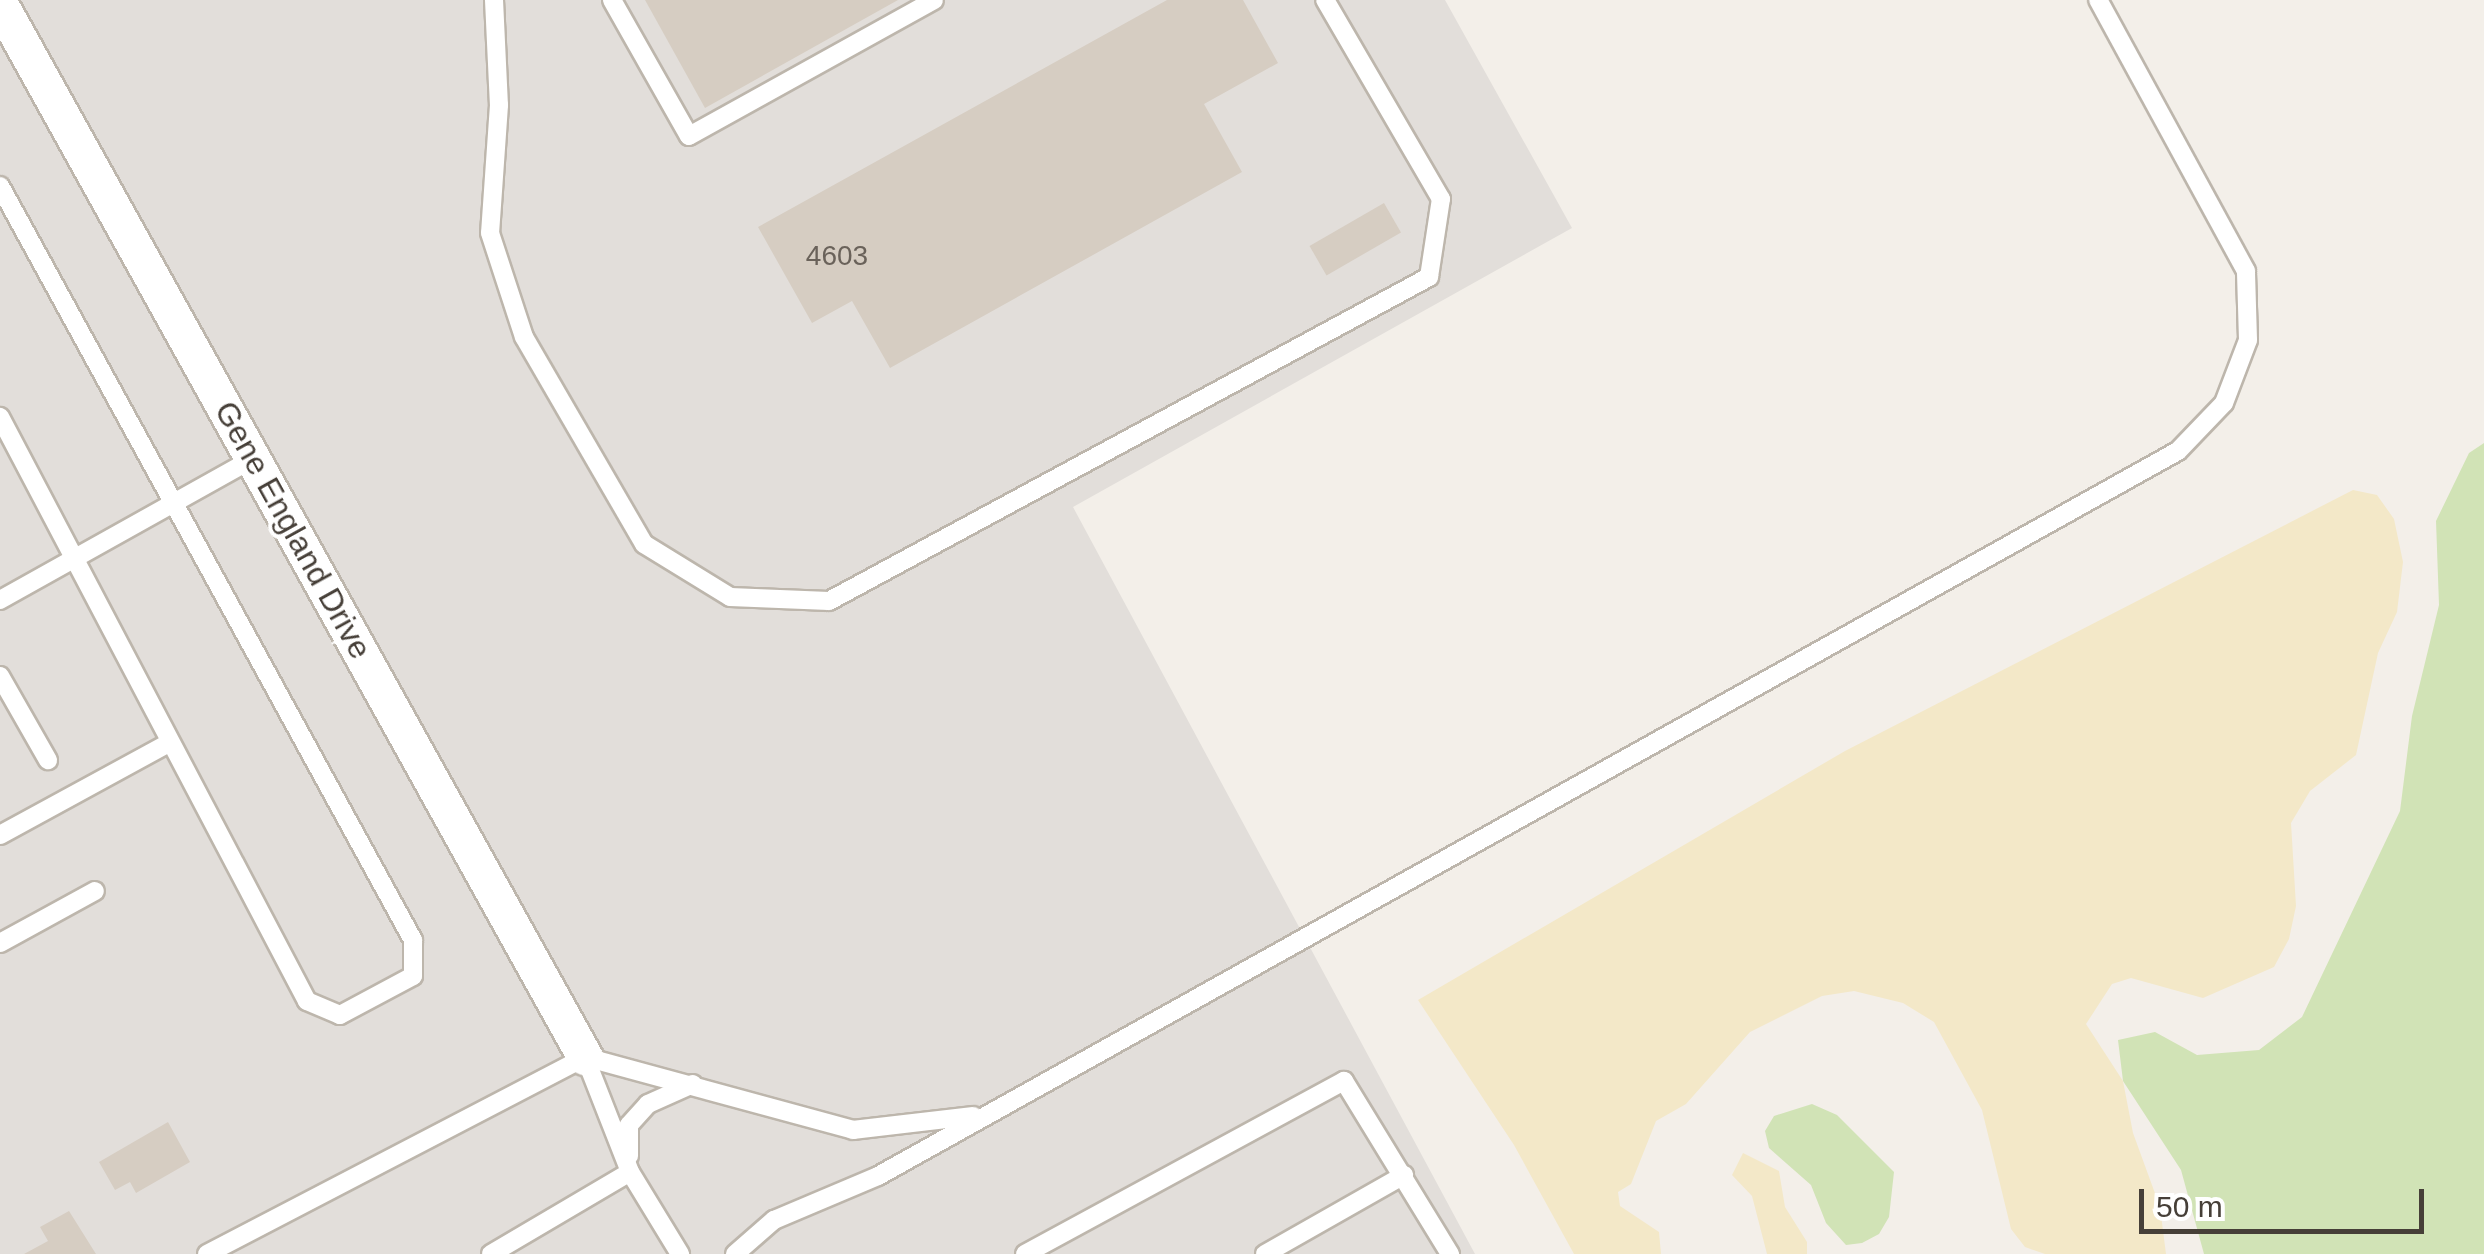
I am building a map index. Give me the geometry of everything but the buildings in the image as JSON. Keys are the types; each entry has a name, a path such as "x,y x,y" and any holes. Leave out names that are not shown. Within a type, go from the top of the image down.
{"street":[{"name":"Gene England Drive","path":"0,4 585,1057"}],"lane":[{"path":"494,0 499,106 490,233 524,337 644,544 730,597 829,601 1429,277 1441,199 1325,0"},
{"path":"612,0 689,136 934,0"},
{"path":"736,1254 774,1220 878,1176 978,1116 2178,451 2224,403 2236,372 2248,340 2246,271 2098,0"},
{"path":"0,186 413,940 413,976 340,1014 307,1001 72,561 0,416"},
{"path":"0,600 254,458"},
{"path":"0,676 48,760"},
{"path":"0,834 169,743"},
{"path":"0,943 95,891"},
{"path":"208,1254 585,1057 697,1083 853,1130 978,1116"},
{"path":"585,1057 630,1172 680,1254"},
{"path":"1025,1254 1344,1080 1450,1254"},
{"path":"630,1172 629,1125 648,1104 697,1083"},
{"path":"491,1254 630,1172"},
{"path":"1265,1254 1404,1175"}],"shaded area":[{"path":"0,0 1445,0 1572,228 1073,507 1475,1254 0,1254"}],"green space":[{"path":"2484,443 2484,1254 2204,1254 2181,1170 2123,1081 2118,1040 2155,1032 2197,1055 2259,1050 2302,1017 2400,811 2412,716 2439,605 2436,521 2469,453"},
{"path":"1812,1104 1837,1115 1894,1172 1889,1217 1879,1234 1862,1243 1846,1245 1826,1223 1811,1185 1769,1148 1765,1131 1774,1116"}],"sand":[{"path":"2353,490 2377,495 2394,519 2403,562 2397,612 2378,653 2356,755 2310,791 2291,823 2296,906 2289,939 2274,967 2203,998 2131,978 2112,984 2086,1024 2123,1081 2133,1133 2160,1207 2166,1254 2045,1254 2025,1247 2011,1229 1982,1110 1934,1022 1903,1003 1854,991 1822,996 1750,1032 1686,1104 1656,1121 1631,1184 1618,1192 1620,1206 1659,1232 1661,1254 1574,1254 1514,1145 1418,1000 1845,751"},
{"path":"1743,1153 1779,1171 1785,1207 1807,1242 1807,1254 1767,1254 1752,1196 1732,1175"}]}
